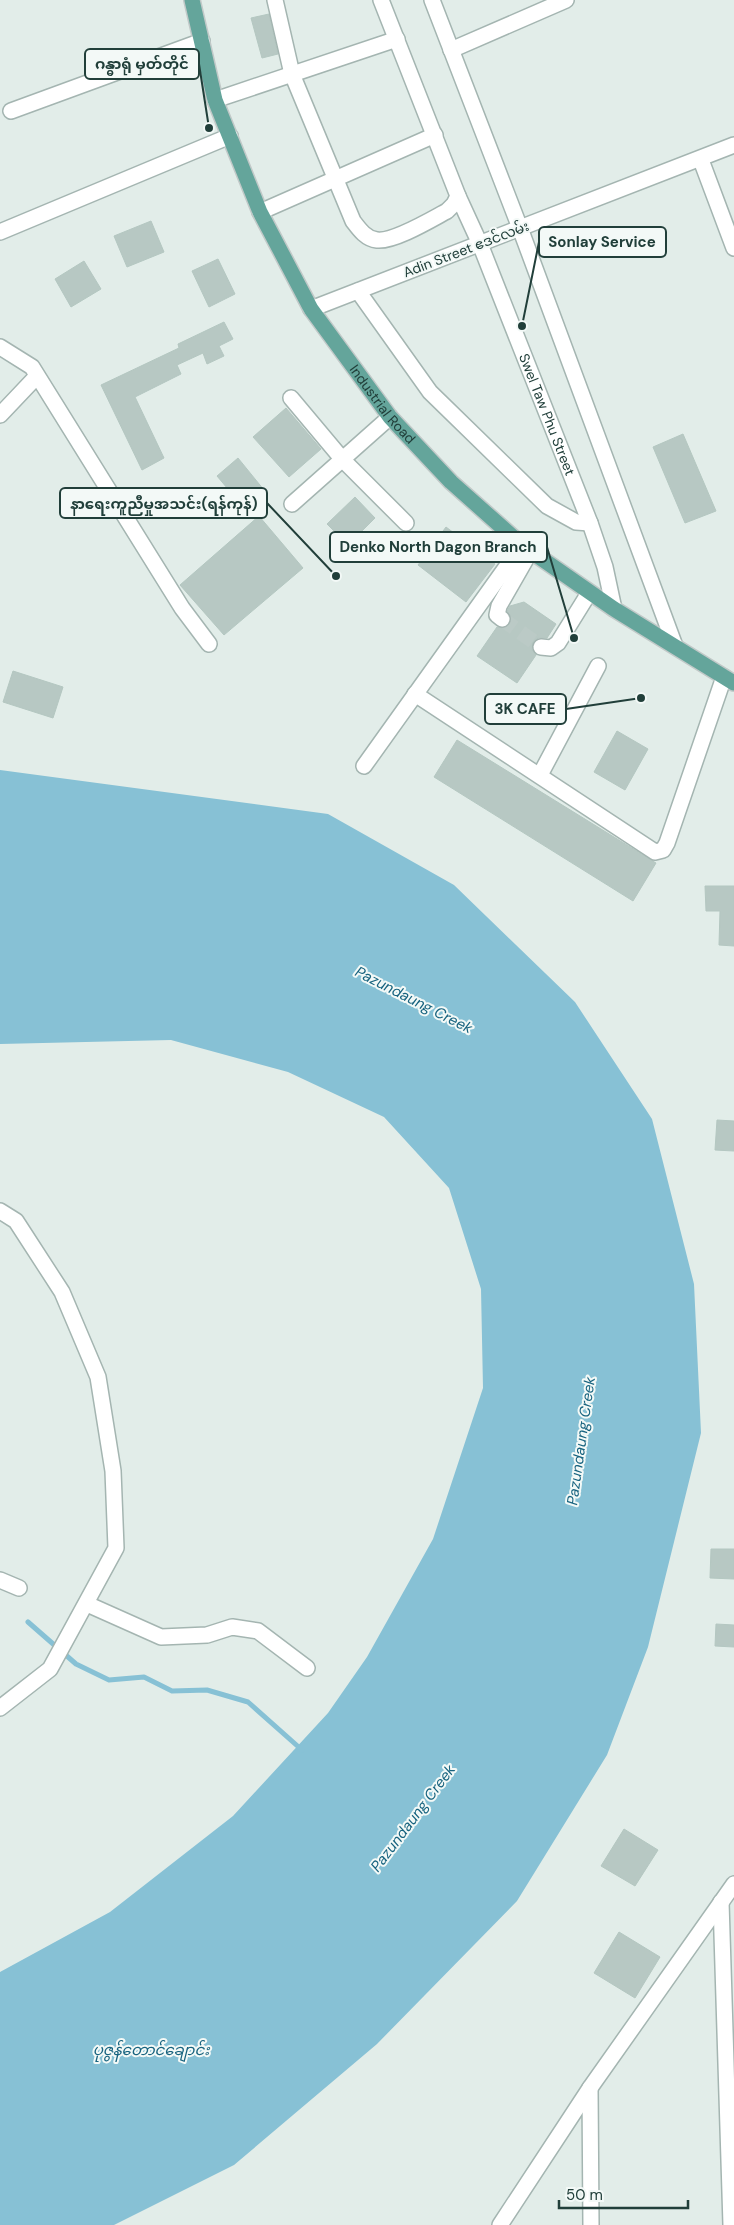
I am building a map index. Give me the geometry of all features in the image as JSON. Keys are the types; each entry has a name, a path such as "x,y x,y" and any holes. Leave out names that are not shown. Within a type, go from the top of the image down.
{"main road":[{"name":"Industrial Road","path":"192,0 215,100 260,212 310,309 390,417 451,482 526,548 589,593 729,680"}],"street":[{"path":"275,0 292,74 353,221 364,234 378,240 392,238 447,211 454,204 458,196"},
{"name":"Swel Taw Phu Street","path":"381,0 590,523 605,567 614,609"},
{"path":"432,0 520,228 675,646"},
{"path":"451,50 566,0"},
{"path":"215,100 397,39"},
{"path":"11,111 202,41"},
{"path":"260,212 435,135"},
{"path":"0,232 230,136"},
{"name":"Adin Street ဧဒင်လမ်း","path":"310,309 701,160 734,145"},
{"path":"701,160 734,248"},
{"path":"358,291 430,392 547,506 576,522 590,523"},
{"path":"0,347 32,367 182,608 209,644"},
{"path":"0,415 38,376"},
{"path":"291,398 343,460 406,523"},
{"path":"292,504 390,417"},
{"path":"502,620 497,615 499,606 526,548"},
{"path":"364,766 415,694 526,548"},
{"path":"541,647 551,648 558,643 589,593"},
{"path":"540,775 598,666"},
{"path":"415,694 655,852 663,850 668,843 729,680"},
{"path":"0,1211 16,1221 62,1292 98,1377 113,1471 116,1548 50,1669 0,1708"},
{"path":"0,1580 19,1588"},
{"path":"86,1604 161,1638 207,1635 232,1627 258,1632 307,1668"},
{"path":"500,2225 590,2088 734,1884"},
{"path":"721,1902 731,2225"},
{"path":"590,2088 591,2225"}],"water":[{"name":"ပုဇွန်တောင်ချောင်း","path":"0,770 328,814 454,885 575,1002 652,1119 694,1284 701,1433 648,1647 607,1755 517,1901 377,2044 234,2165 114,2225 0,2225 0,1972 110,1912 233,1816 328,1713 367,1657 433,1539 483,1388 481,1289 449,1188 384,1117 288,1072 171,1040 0,1044"}],"building":[{"path":"269,14 278,54 262,58 251,18"},
{"path":"151,221 164,252 127,267 114,236"},
{"path":"218,259 235,294 209,307 192,271"},
{"path":"84,261 101,289 71,307 55,279"},
{"path":"224,322 233,339 219,346 224,356 207,364 203,353 177,365 181,374 135,397 164,458 142,470 101,385 179,348 178,344"},
{"path":"286,408 321,449 289,477 253,437"},
{"path":"683,434 716,511 685,523 653,447"},
{"path":"238,458 264,490 243,507 217,476"},
{"path":"355,497 375,518 348,545 327,524"},
{"path":"259,516 303,568 224,635 180,585"},
{"path":"446,527 495,564 466,602 418,565"},
{"path":"524,602 556,624 547,638 538,638 533,642 532,650 536,655 517,683 477,656 497,627 505,628 510,624 511,616 507,611 510,606"},
{"path":"13,671 63,687 53,718 3,702"},
{"path":"617,731 648,749 625,790 594,772"},
{"path":"457,740 656,863 633,901 434,777"},
{"path":"705,886 734,886 734,946 719,945 720,911 706,911"},
{"path":"717,1120 734,1121 734,1151 715,1150"},
{"path":"711,1549 734,1549 734,1579 710,1578"},
{"path":"716,1624 734,1625 734,1647 715,1646"},
{"path":"624,1829 658,1850 635,1886 601,1866"},
{"path":"619,1932 660,1957 635,1998 594,1973"}],"waterway":[{"path":"28,1622 76,1664 109,1680 144,1677 172,1691 207,1690 248,1702 302,1750"}],"tunnel":[{"path":"502,619 541,647"}],"place":[{"name":"ဂန္ဓာရုံ မှတ်တိုင်","path":"209,128"},
{"name":"Sonlay Service","path":"522,326"},
{"name":"နာရေးကူညီမှုအသင်း(ရန်ကုန်)","path":"336,576"},
{"name":"Denko North Dagon Branch","path":"574,638"},
{"name":"3K CAFE","path":"641,698"}],"water label":[{"name":"Pazundaung Creek","path":"414,1000"},
{"name":"Pazundaung Creek","path":"581,1441"},
{"name":"Pazundaung Creek","path":"413,1818"}]}
